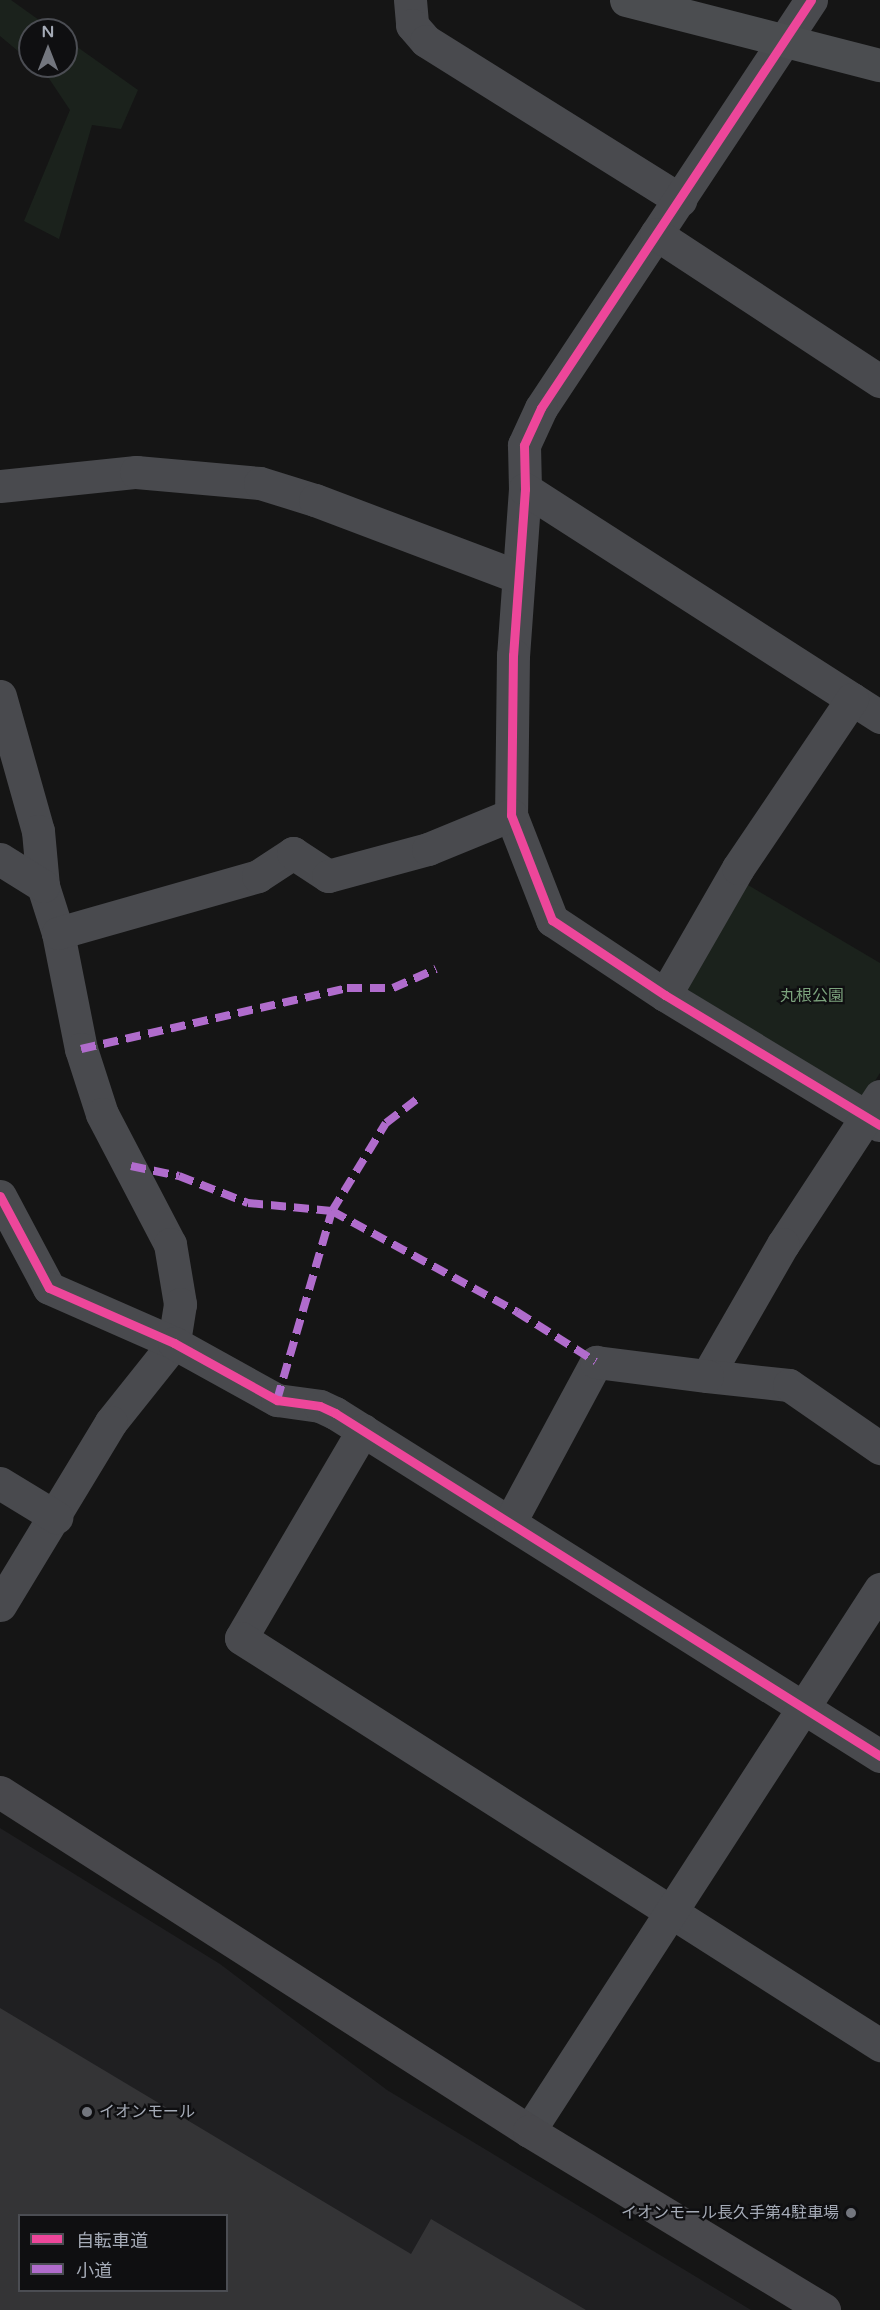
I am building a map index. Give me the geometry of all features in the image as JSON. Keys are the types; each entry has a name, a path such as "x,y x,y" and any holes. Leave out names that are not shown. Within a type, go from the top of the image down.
{"main road":[{"path":"626,0 880,65"}],"street":[{"path":"410,0 412,26 426,40 680,200"},
{"path":"707,1376 783,1244 875,1112 665,995 552,920 511,815 516,576 525,489 524,445 541,408 787,40 811,0"},
{"path":"656,234 880,381"},
{"path":"0,486 136,472 260,483 315,500 516,576"},
{"path":"525,489 880,717"},
{"path":"0,696 38,831 43,886 58,933 81,1049 102,1114 170,1244 180,1304 174,1343 111,1422 56,1517 0,1605"},
{"path":"665,995 738,868 852,699"},
{"path":"58,933 258,876 293,853 327,876 428,849 511,815"},
{"path":"0,859 43,886"},
{"path":"0,1196 49,1288 174,1343 278,1400 320,1406 363,1430 880,1756"},
{"path":"510,1522 596,1362 789,1385 880,1448"},
{"path":"363,1430 241,1638 671,1914 875,2032"},
{"path":"0,1483 56,1517"},
{"path":"529,2131 880,1589"},
{"path":"0,1792 529,2131 824,2310"}],"shaded area":[{"path":"0,1828 220,1964 387,2090 751,2310 0,2310"}],"green space":[{"path":"0,0 11,0 36,18 18,18 18,51 0,36"},
{"path":"78,48 138,90 121,129 92,125 59,239 24,221 70,110 49,78 78,78"},
{"name":"丸根公園","path":"743,882 880,963 880,1073 862,1101 678,986"}],"building":[{"name":"イオンモール","path":"0,2008 411,2254 431,2219 586,2310 0,2310"}],"marked path":[{"path":"81,1049 347,988 393,988 436,969"},
{"path":"277,1400 332,1211 386,1123 421,1096"},
{"path":"131,1166 179,1176 248,1203 332,1211 517,1312 596,1362"}],"cycle path":[{"path":"811,0 541,408 524,445 525,489 513,655 511,815 552,920 665,995 880,1125"},
{"path":"0,1196 49,1288 174,1343 277,1400 320,1406 335,1413 880,1756"}],"place":[{"name":"イオンモール","path":"87,2112"},
{"name":"イオンモール長久手第4駐車場","path":"851,2213"}]}
